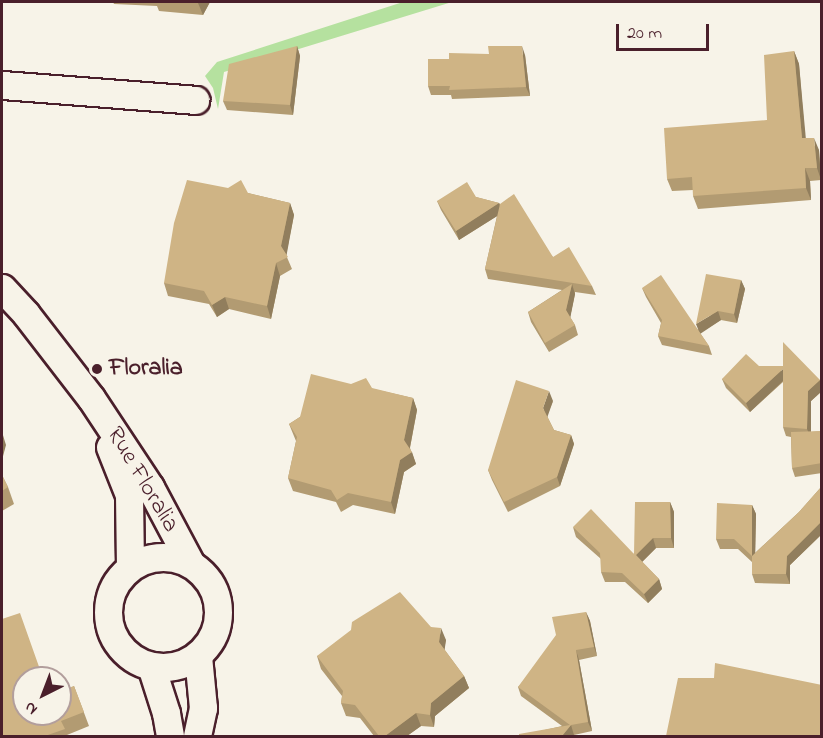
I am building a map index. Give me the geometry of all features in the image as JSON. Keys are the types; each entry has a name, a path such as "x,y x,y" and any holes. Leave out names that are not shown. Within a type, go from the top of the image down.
{"street":[{"path":"2,85 195,100"},
{"name":"Rue Floralia","path":"2,288 26,314 91,398 150,487 190,564"},
{"name":"Rue Floralia","path":"91,398 129,495 130,567"},
{"path":"171,557 190,564 204,573 213,587 219,606 218,624 210,642 198,656 184,664 167,668 151,666 132,658 117,644 109,627 108,608 112,590 130,567 149,558 171,557"},
{"path":"197,736 203,708 198,656"},
{"path":"151,666 166,714 170,736"}],"green space":[{"path":"403,2 452,2 224,72 218,109 213,88 205,76 217,62"}],"building":[{"path":"297,46 290,105 223,101 229,64"},
{"path":"488,46 522,46 526,87 449,90 450,86 428,86 428,59 449,59 449,53 489,54"},
{"path":"794,51 802,138 814,138 817,168 805,168 806,188 693,196 692,177 667,179 664,128 767,120 764,55"},
{"path":"187,180 228,188 241,180 248,193 290,203 281,246 288,257 276,263 267,306 225,297 212,305 204,291 164,283 174,223"},
{"path":"467,182 476,197 499,203 456,231 437,201"},
{"path":"514,194 553,257 569,247 592,286 485,269 500,204"},
{"path":"706,274 741,280 734,314 718,311 696,324"},
{"path":"661,275 709,346 658,336 662,320 642,288"},
{"path":"572,284 566,310 575,325 545,343 528,312"},
{"path":"783,342 820,380 808,391 807,429 783,427 783,369 746,403 722,379 746,354 759,366 783,366"},
{"path":"311,374 351,384 366,378 372,388 413,398 404,440 412,452 400,460 391,502 348,493 337,500 331,490 288,478 297,437 289,424 300,417"},
{"path":"516,380 549,391 543,408 554,430 571,435 557,477 504,502 488,470"},
{"path":"822,431 822,463 792,468 791,432"},
{"path":"2,475 8,487 2,491"},
{"path":"822,486 822,521 787,556 786,574 752,574 752,556 799,512"},
{"path":"635,502 670,502 671,538 653,538 636,555 659,579 644,594 622,573 601,572 600,553 573,527 591,509 634,554"},
{"path":"717,503 752,505 752,556 734,539 716,539"},
{"path":"400,592 431,627 441,628 439,642 464,676 431,703 430,715 416,713 385,736 379,736 355,705 341,703 343,691 317,656 351,630 352,622"},
{"path":"586,612 594,647 576,650 588,722 571,725 562,736 519,736 519,734 570,725 518,687 556,635 552,617"},
{"path":"20,613 39,666 12,666 12,726 64,726 65,729 45,736 2,736 2,619"},
{"path":"715,663 822,685 822,736 666,736 678,678 714,678"},
{"path":"74,686 84,712 72,717 72,687"}],"place":[{"name":"Floralia","path":"97,369"}]}
